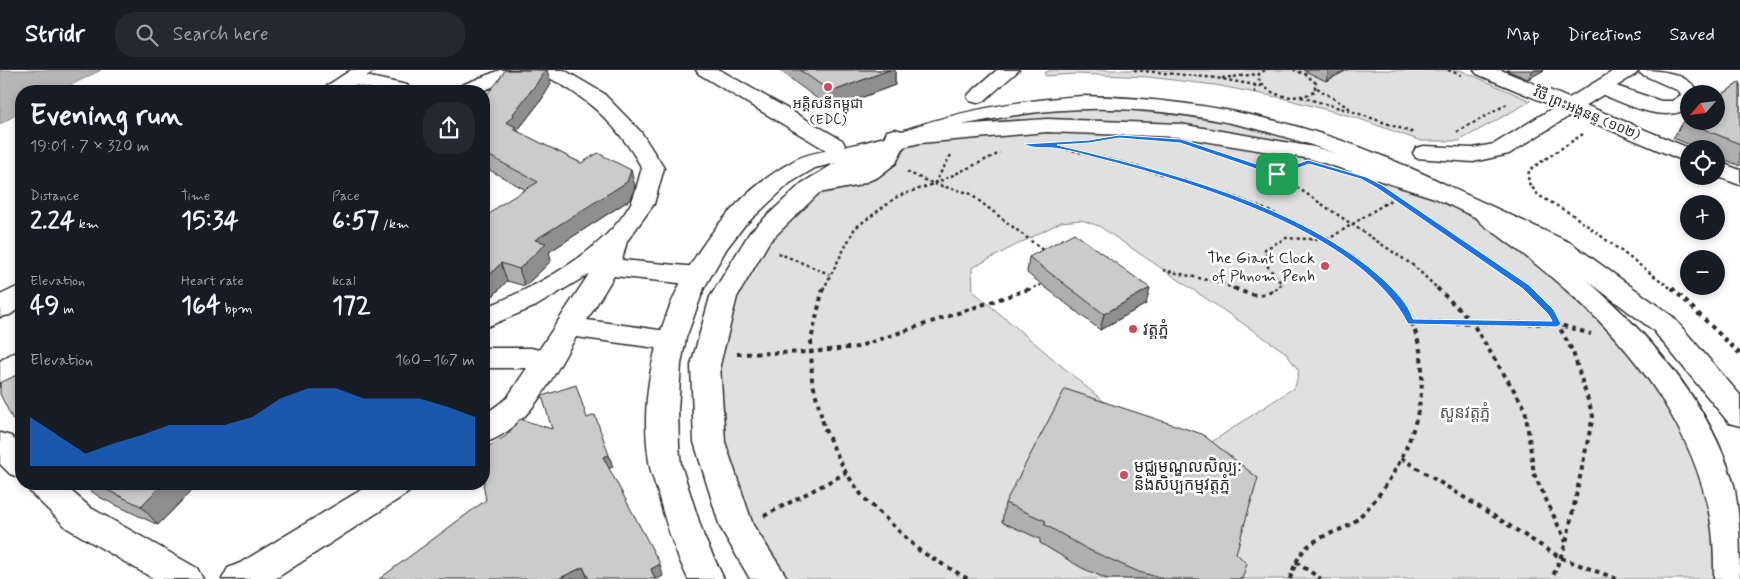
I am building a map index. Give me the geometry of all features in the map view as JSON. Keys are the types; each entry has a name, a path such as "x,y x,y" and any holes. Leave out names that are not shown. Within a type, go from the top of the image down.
{"street":[{"path":"479,85 518,70"},
{"path":"490,316 510,309 571,276 617,239 642,204 654,168 640,141 596,96 571,79 548,70"},
{"path":"706,70 834,145"},
{"path":"976,97 1009,70"},
{"path":"770,579 738,529 714,467 705,408 707,354 717,314 733,276 753,243 799,195 893,129 927,109 976,97 1028,90 1099,87 1173,92 1249,104 1410,142 1498,159 1570,106 1629,70"},
{"path":"1648,70 1682,85"},
{"path":"341,85 358,74 389,85"},
{"name":"វិថី ព្រះអង្គនន្ទ (១០២)","path":"1475,74 1570,106 1680,152"},
{"path":"1600,87 1659,107 1676,107 1680,105"},
{"path":"706,579 692,555 664,456 665,379 671,340 682,306 697,276 724,233 775,183 834,145 893,129 940,123 986,112 1080,102 1163,106 1248,120 1335,144 1422,180 1501,225 1576,281 1642,349 1686,410 1717,478 1733,550 1732,579"},
{"path":"1410,142 1457,175 1507,200 1582,251 1651,309 1693,352 1736,402"},
{"path":"1725,172 1740,178"},
{"path":"775,183 801,188 812,187"},
{"path":"490,427 518,406 547,364 607,267 617,239"},
{"path":"607,267 697,276"},
{"path":"0,308 15,298"},
{"path":"570,327 671,340"},
{"path":"490,358 531,358 547,364"},
{"path":"0,376 15,365"},
{"path":"0,446 15,460"},
{"path":"49,490 79,518 185,579"},
{"path":"240,579 250,576 387,490"}],"path":[{"path":"1134,70 1216,78 1255,85 1284,96 1301,97 1357,113"},
{"path":"1262,70 1258,78 1263,87"},
{"path":"1294,70 1312,78 1317,88 1357,113 1410,142"},
{"path":"1448,70 1475,74"},
{"path":"1216,78 1259,74"},
{"path":"1255,85 1255,93"},
{"path":"1301,97 1309,95 1317,88"},
{"path":"1451,135 1516,99"},
{"path":"1590,130 1529,170 1528,182 1538,195 1573,215 1669,286 1740,354"},
{"path":"1063,148 1212,190 1271,213 1327,240 1358,261 1395,296 1406,311 1416,336 1421,371 1418,414 1408,444 1393,474 1353,523 1304,547 1290,579"},
{"path":"968,579 920,551 864,498 846,473 825,430 812,380 811,340 829,274 855,228 898,196 934,184 1001,152"},
{"path":"1259,167 1277,174 1414,266 1471,321 1525,408 1534,474 1566,543"},
{"path":"1277,174 1292,168"},
{"path":"934,184 969,193 1046,253"},
{"path":"1163,270 1221,283 1250,295 1268,295 1282,284 1268,267 1266,249 1286,238 1327,240 1395,197 1388,192"},
{"path":"1409,205 1526,287 1551,312 1573,352 1593,416 1566,543 1552,579"},
{"path":"775,252 829,274"},
{"path":"732,354 812,352 857,347 988,305 1041,285"},
{"path":"1410,322 1471,321 1557,324 1593,335"},
{"path":"1401,458 1561,558 1617,579"},
{"path":"760,518 846,473"},
{"path":"1296,562 1321,579"}],"green space":[{"path":"1051,70 1460,70 1531,101 1459,141 1421,141 1354,117 1282,98 1215,85 1148,77 1076,74 1046,76 1044,73"},
{"name":"សួនវត្ដភ្នំ","path":"1033,108 1163,108 1334,146 1498,226 1637,349 1710,476 1724,579 778,579 743,527 710,408 737,277 802,197 898,140","holes":["1081,220 1099,226 1285,352 1299,371 1295,387 1195,453 1147,438 973,291 972,268 1061,222"]}],"shaded area":[{"path":"0,70 101,70 71,85 15,85 15,115 0,124"}],"building":[{"path":"505,70 545,70 513,114 514,116 506,122 516,127 513,129 581,163 598,153 631,170 627,182 535,240 546,243 519,269 501,263 490,275 490,214 500,205 538,182 490,156 490,91"},
{"path":"800,70 889,70 831,92"},
{"path":"1740,82 1740,144 1706,130 1725,130 1725,93"},
{"path":"1074,233 1150,288 1104,314 1029,257"},
{"path":"15,376 15,422 0,394 0,383"},
{"path":"576,385 587,418 595,415 609,455 603,457 660,564 651,569 655,579 589,579 583,567 558,579 379,579 486,500 484,490 490,490 490,445 506,436 520,419 552,429 542,396"},
{"name":"មជ្ឈមណ្ឌលសិល្បៈ និងសិប្បកម្មវត្តភ្នំ","path":"1065,389 1202,434 1258,478 1236,553 1247,564 1242,579 1164,579 1139,572 1087,549 1044,524 1046,521 1005,503"},
{"path":"107,490 157,490 141,506"}],"place":[{"name":"អគ្គិសនីកម្ពុជា (EDC)","path":"828,87"},
{"name":"The Giant Clock of Phnom Penh","path":"1325,266"},
{"name":"វត្ដភ្នំ","path":"1133,329"},
{"name":"មជ្ឈមណ្ឌលសិល្បៈ និងសិប្បកម្មវត្តភ្នំ","path":"1124,475"}],"route":[{"path":"1119,136 1181,141 1241,160 1277,174 1308,162 1363,178 1380,187 1452,234 1526,287 1551,312 1557,324 1471,321 1410,322 1406,311 1395,296 1358,261 1312,232 1271,213 1212,190 1109,159 1054,146 1027,144 1089,142 1119,136"}]}
